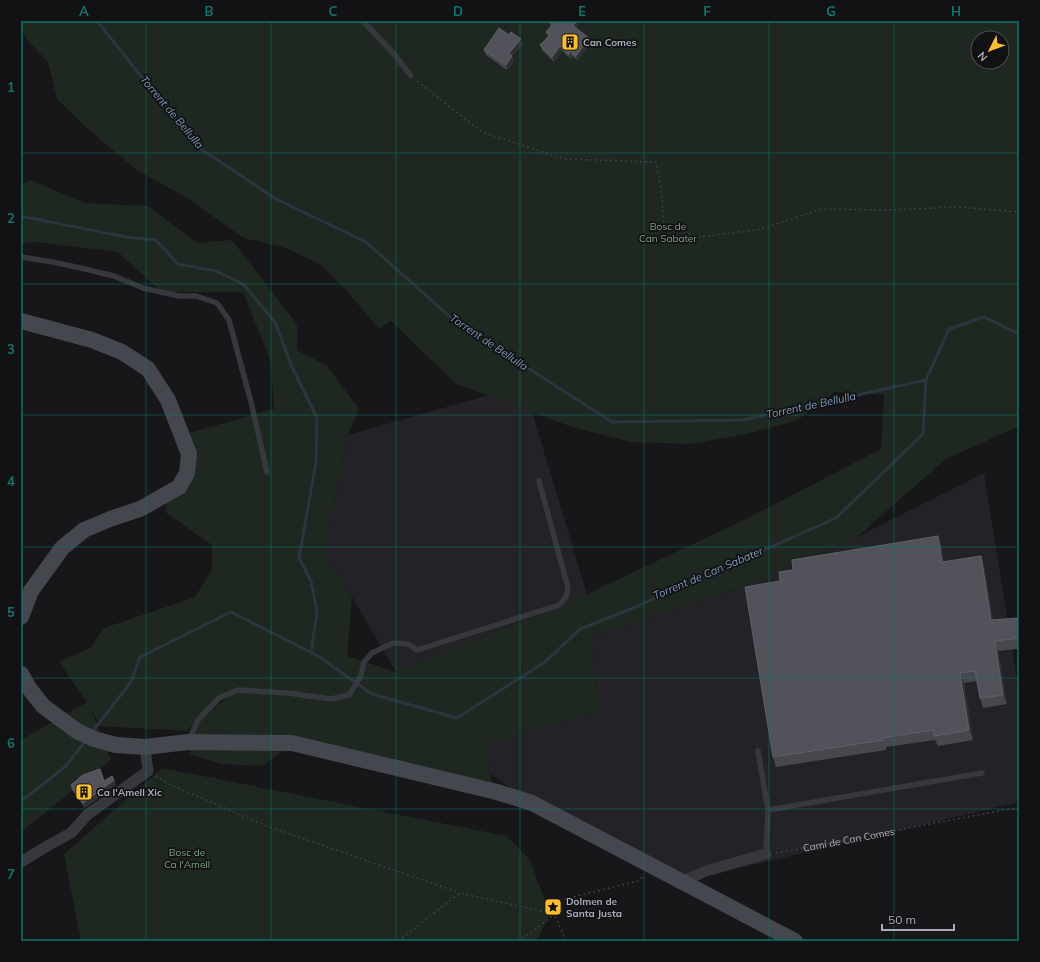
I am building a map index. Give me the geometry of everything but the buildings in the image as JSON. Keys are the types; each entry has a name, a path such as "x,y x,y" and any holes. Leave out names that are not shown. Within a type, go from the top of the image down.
{"main road":[{"path":"21,320 92,340 122,352 148,369 168,400 189,454 187,473 179,487 140,510 110,519 84,530 62,548 31,591 21,618"},
{"path":"21,674 29,688 43,706 77,730 94,739 116,745 145,747 188,742 292,743 497,792 532,803 795,941"}],"street":[{"path":"21,862 71,833 87,815 148,771 145,747"},
{"path":"681,882 706,871 766,854"}],"lane":[{"path":"363,21 394,54 411,76"},
{"path":"21,257 85,269 114,276 143,288 179,296 196,296 217,303 229,320 231,326 252,406 267,472"},
{"path":"188,742 198,720 219,698 238,690 288,693 332,699 349,695 362,676 364,662 372,653 393,643 408,644 418,650 559,605 567,595 568,588 539,481"},
{"path":"758,752 768,810 766,854"},
{"path":"768,810 982,772"}],"path":[{"path":"411,76 482,132 564,159 656,162 661,188 664,224 697,237 757,230 822,209 885,210 959,207 1019,212"},
{"path":"148,771 169,784 264,825 460,893 554,914"},
{"name":"Camí de Can Comes","path":"766,854 1019,808"},
{"path":"518,941 535,930 554,914 557,901 638,880 655,868"},
{"path":"398,941 460,893"},
{"path":"554,914 566,941"}],"shaded area":[{"path":"524,385 587,594 396,672 352,597 323,553 348,435"},
{"path":"984,473 1019,692 1019,802 681,882 532,803 489,773 487,743 598,711 591,636 737,589 857,537"}],"green space":[{"name":"Bosc de Can Sabater","path":"21,21 1019,21 1019,426 946,459 857,537 737,589 591,636 598,711 488,743 489,773 497,792 292,743 263,766 221,764 190,754 198,720 186,731 100,726 90,707 111,760 21,832 21,740 87,702 59,662 90,648 104,628 195,597 212,569 212,545 165,512 167,495 187,473 182,435 274,409 271,362 243,292 161,292 118,252 35,242 21,244 21,184 30,180 85,203 148,206 197,243 232,240 297,324 297,350 327,366 359,409 348,435 323,553 352,597 347,656 396,672 587,594 744,520 881,449 884,395 835,392 796,421 747,434 690,444 631,442 572,427 456,384 391,321 379,329 345,289 320,264 283,247 243,238 192,201 137,170 90,131 57,99 48,62 27,40 21,29","holes":["236,691 201,718 219,698"]},
{"name":"Bosc de Ca l'Amell","path":"162,768 507,836 530,860 550,914 538,938 532,941 81,941 64,854"}],"waterway":[{"name":"Torrent de Bellulla","path":"97,21 201,149 276,199 366,242 456,322 612,422 743,420 926,380"},
{"path":"21,217 126,237 156,240 178,264 216,271 243,284 275,322 292,367 317,418 316,462 299,558 311,581 317,612 311,653"},
{"name":"Torrent de Can Sabater","path":"92,732 131,682 140,657 231,612 318,656 372,694 457,718 545,662 580,629 633,608 836,518 923,434 926,380 949,329 984,317 1019,334"},
{"path":"21,801 65,767 86,740"}],"place":[{"name":"Can Comes","path":"570,42"},
{"name":"Ca l'Amell Xic","path":"84,792"},
{"name":"Dolmen de Santa Justa","path":"553,907"}]}
